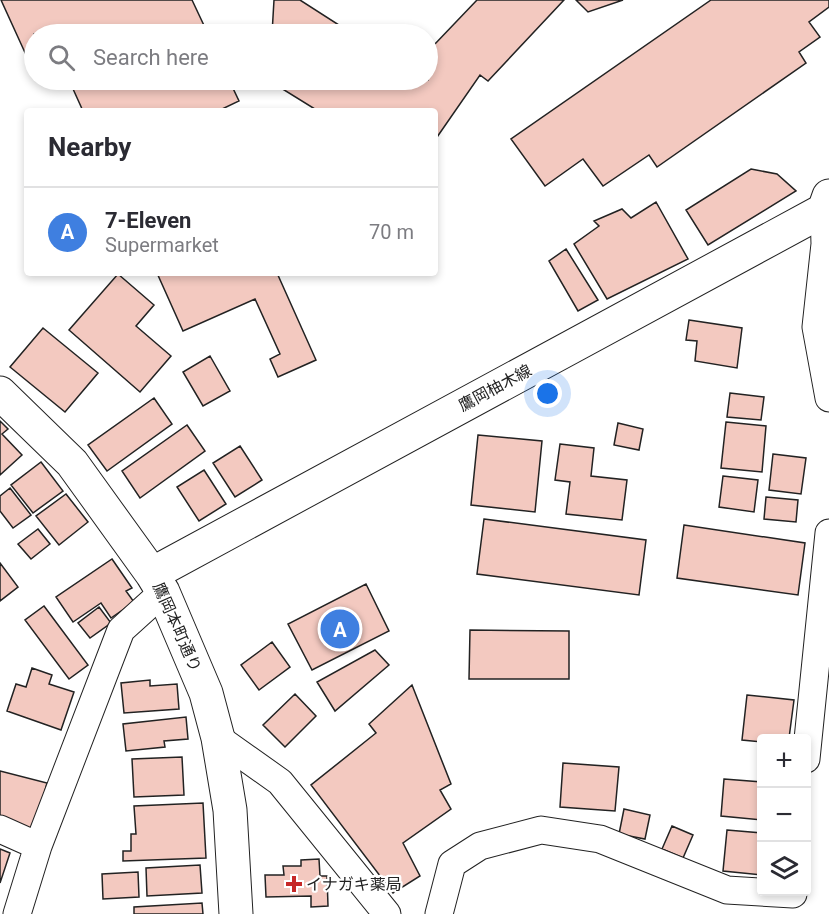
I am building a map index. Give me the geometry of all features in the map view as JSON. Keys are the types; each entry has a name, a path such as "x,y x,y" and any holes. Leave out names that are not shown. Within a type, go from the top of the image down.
{"main road":[{"name":"鷹岡柚木線","path":"158,583 827,203"},
{"name":"鷹岡本町通り","path":"0,393 72,463 158,583 206,693 218,738 230,810 236,914"}],"street":[{"path":"827,203 816,327 829,398"},
{"path":"809,734 829,533"},
{"path":"17,914 38,846 121,630 158,583"},
{"path":"218,738 280,782 387,914"},
{"path":"0,829 38,846"},
{"path":"439,914 452,864 480,846 541,830 600,839 727,890 757,892"}],"building":[{"path":"1,0 192,0 203,24 24,24 24,50"},
{"path":"274,0 300,0 337,24 273,24"},
{"path":"477,0 564,0 488,81 480,75 438,136 438,108 313,108 284,90 438,90 438,41"},
{"path":"576,0 623,0 588,12"},
{"path":"711,0 829,0 829,7 809,22 820,37 799,52 806,63 657,167 649,155 603,186 583,159 545,186 511,139"},
{"path":"74,90 234,90 239,101 224,108 82,108"},
{"path":"751,169 777,174 796,191 708,245 686,210"},
{"path":"656,202 688,259 607,299 574,244 599,226 594,221 622,209 631,218"},
{"path":"566,249 598,300 578,311 549,261"},
{"path":"116,276 120,276 154,305 136,326 171,356 140,392 69,330"},
{"path":"158,276 278,276 316,360 278,377 270,359 280,354 255,299 183,331"},
{"path":"689,320 742,328 737,368 695,361 697,341 686,340"},
{"path":"43,328 98,373 65,412 10,367"},
{"path":"210,356 230,391 203,406 183,372"},
{"path":"730,393 764,397 761,420 727,417"},
{"path":"154,398 172,424 107,471 88,445"},
{"path":"0,421 8,429 2,434 22,455 0,475"},
{"path":"726,422 766,426 762,472 721,468"},
{"path":"618,423 643,429 639,450 614,445"},
{"path":"187,425 205,451 140,498 122,471"},
{"path":"478,435 542,441 535,512 471,505"},
{"path":"560,444 594,448 591,476 627,480 622,520 566,514 570,482 555,480"},
{"path":"240,446 262,480 235,497 213,463"},
{"path":"773,454 806,458 801,494 769,490"},
{"path":"41,462 63,491 33,513 11,485"},
{"path":"204,470 226,504 199,521 177,487"},
{"path":"723,476 758,480 754,512 719,507"},
{"path":"10,488 31,515 13,528 0,511 0,496"},
{"path":"66,494 88,522 59,545 36,516"},
{"path":"766,497 798,500 796,522 764,519"},
{"path":"484,519 646,540 639,595 477,574"},
{"path":"684,525 805,543 798,595 677,578"},
{"path":"38,529 50,544 31,559 18,544"},
{"path":"112,559 132,588 126,591 134,602 111,618 101,603 73,622 56,597"},
{"path":"0,563 18,587 0,601"},
{"path":"366,584 389,631 312,670 288,624"},
{"path":"44,606 88,665 69,679 25,620"},
{"path":"99,607 111,623 90,638 78,623"},
{"path":"470,630 569,631 569,679 469,679"},
{"path":"272,642 290,667 259,690 241,665"},
{"path":"375,650 389,665 335,711 317,682"},
{"path":"32,668 52,675 49,684 74,692 61,730 7,711 16,684 26,687"},
{"path":"150,680 150,686 177,684 179,709 124,713 121,683"},
{"path":"412,685 451,784 440,790 451,809 403,843 420,876 393,893 311,785 376,733 369,724"},
{"path":"295,694 316,716 285,747 263,725"},
{"path":"747,695 794,700 790,734 757,734 757,742 742,740"},
{"path":"186,717 188,739 164,741 165,747 126,751 123,724"},
{"path":"182,757 184,795 134,797 132,759"},
{"path":"563,763 619,767 615,811 560,807"},
{"path":"0,771 47,783 32,842 0,834"},
{"path":"724,779 757,782 757,820 721,816"},
{"path":"203,803 206,858 123,861 123,851 131,851 131,834 136,834 134,806"},
{"path":"624,809 650,815 645,839 619,834"},
{"path":"672,826 693,835 683,858 662,849"},
{"path":"727,830 757,833 757,874 723,871"},
{"path":"0,849 10,853 0,883"},
{"path":"319,859 320,876 327,876 328,906 311,907 311,896 266,897 265,875 284,875 283,866 301,866 301,860"},
{"path":"200,865 202,893 147,896 146,868"},
{"path":"138,872 139,897 103,899 102,874"},
{"path":"202,903 203,914 134,914 134,907"}],"place":[{"name":"7-Eleven","path":"340,629"},
{"name":"イナガキ薬局","path":"294,884"}]}
